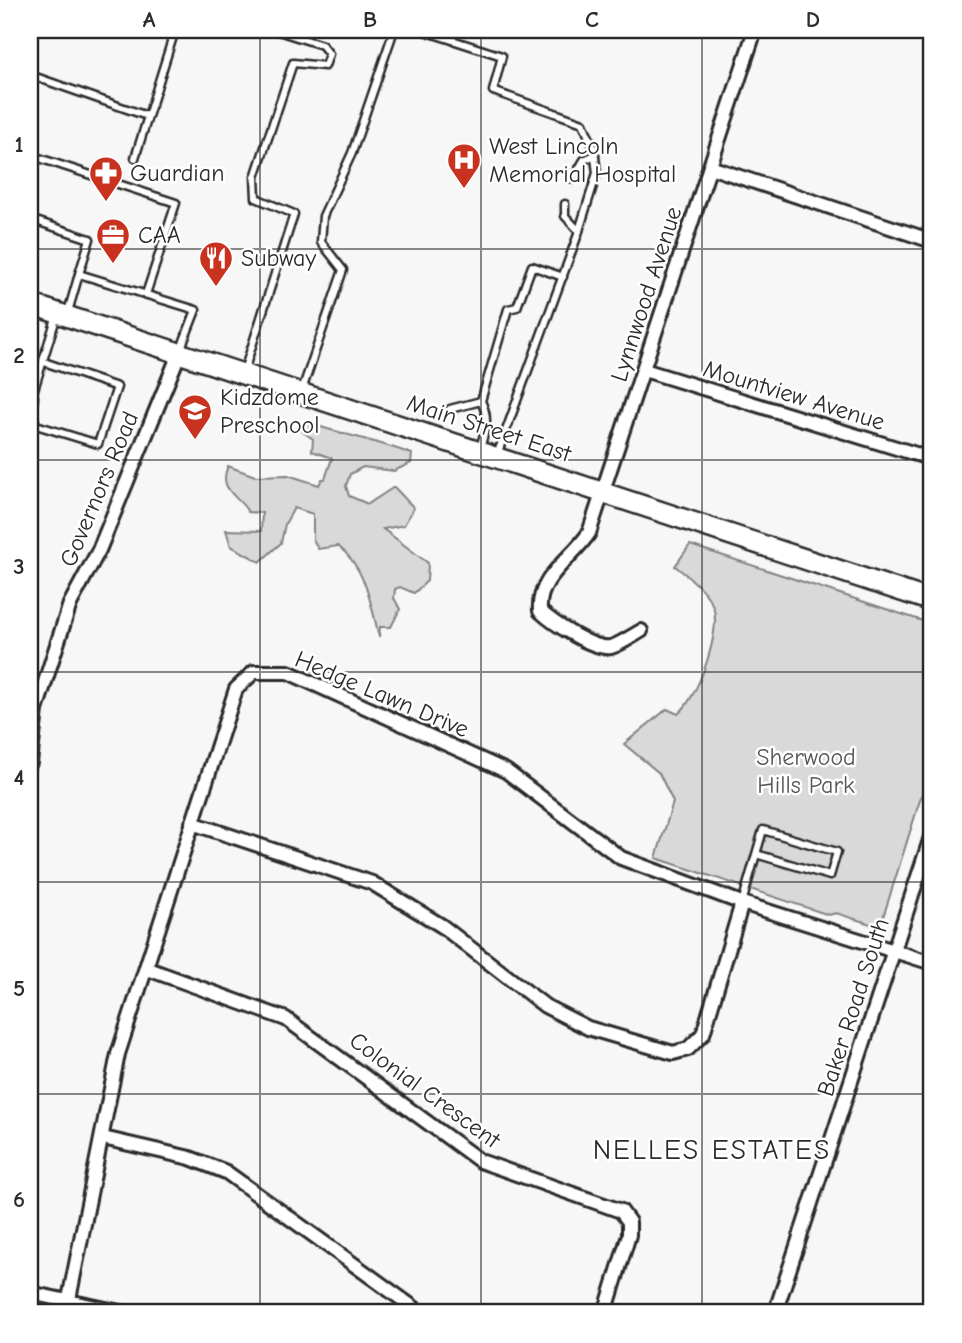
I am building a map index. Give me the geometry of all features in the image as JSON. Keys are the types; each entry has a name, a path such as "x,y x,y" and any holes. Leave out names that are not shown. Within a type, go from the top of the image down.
{"main road":[{"name":"Main Street East","path":"30,304 301,391 932,601"}],"street":[{"name":"Lynnwood Avenue","path":"641,631 612,647 599,647 550,621 540,611 539,597 544,584 589,533 755,30"},
{"path":"710,167 932,240"},
{"name":"Governors Road","path":"30,763 33,710 70,604 99,550 179,354"},
{"name":"Mountview Avenue","path":"644,370 932,459"},
{"name":"Hedge Lawn Drive","path":"69,1300 118,1054 148,969 236,689 254,671 288,672 506,771 621,858 742,903 932,963"},
{"path":"192,823 372,883 442,926 545,1006 588,1028 673,1053 688,1049 703,1034 742,903"},
{"name":"Baker Road South","path":"775,1313 932,834"},
{"name":"Colonial Crescent","path":"148,969 286,1019 480,1161 621,1211 629,1222 629,1235 606,1313"},
{"path":"103,1138 190,1158 226,1172 421,1313"},
{"path":"30,1293 125,1313"}],"lane":[{"path":"135,158 175,30"},
{"path":"243,373 294,214 256,198 255,177 293,63 325,65 329,54 322,45 275,30"},
{"path":"301,391 343,270 321,243 323,216 352,153 394,30"},
{"path":"421,30 502,56 493,91 583,123 595,155 597,173 563,277 488,453"},
{"path":"30,75 147,116"},
{"path":"30,155 176,203 146,294"},
{"path":"573,179 584,160 595,155"},
{"path":"565,204 565,216 579,231"},
{"path":"30,219 90,239 79,274 44,362 32,397 36,425 98,444 117,387 44,362"},
{"path":"488,453 487,413 481,401 508,309 517,307 531,266 563,277"},
{"path":"79,274 196,310 179,354"},
{"path":"450,409 481,401"},
{"path":"742,903 756,854 763,830 837,852 830,876 756,854"}],"green space":[{"path":"305,422 412,454 411,463 394,471 363,467 350,474 346,486 349,496 368,504 394,487 414,508 404,525 383,529 428,563 427,581 414,593 400,587 395,589 394,598 400,609 391,627 380,627 379,637 361,576 338,546 318,549 313,539 313,514 294,508 285,524 281,543 260,562 231,546 226,530 261,531 262,513 248,512 230,492 225,481 228,466 255,476 288,475 319,485 322,479 325,479 332,458 312,451 313,439 300,430"},
{"name":"Sherwood Hills Park","path":"690,545 932,624 932,762 880,927 836,913 829,915 656,858 673,802 659,773 624,744 667,709 678,714 693,694 706,663 714,631 713,606 702,589 675,566"}],"place":[{"name":"West Lincoln Memorial Hospital","path":"464,190"},
{"name":"Guardian","path":"106,203"},
{"name":"CAA","path":"113,265"},
{"name":"Subway","path":"216,288"},
{"name":"Kidzdome Preschool","path":"195,441"}],"district":[{"name":"NELLES ESTATES","path":"712,1149"}]}
